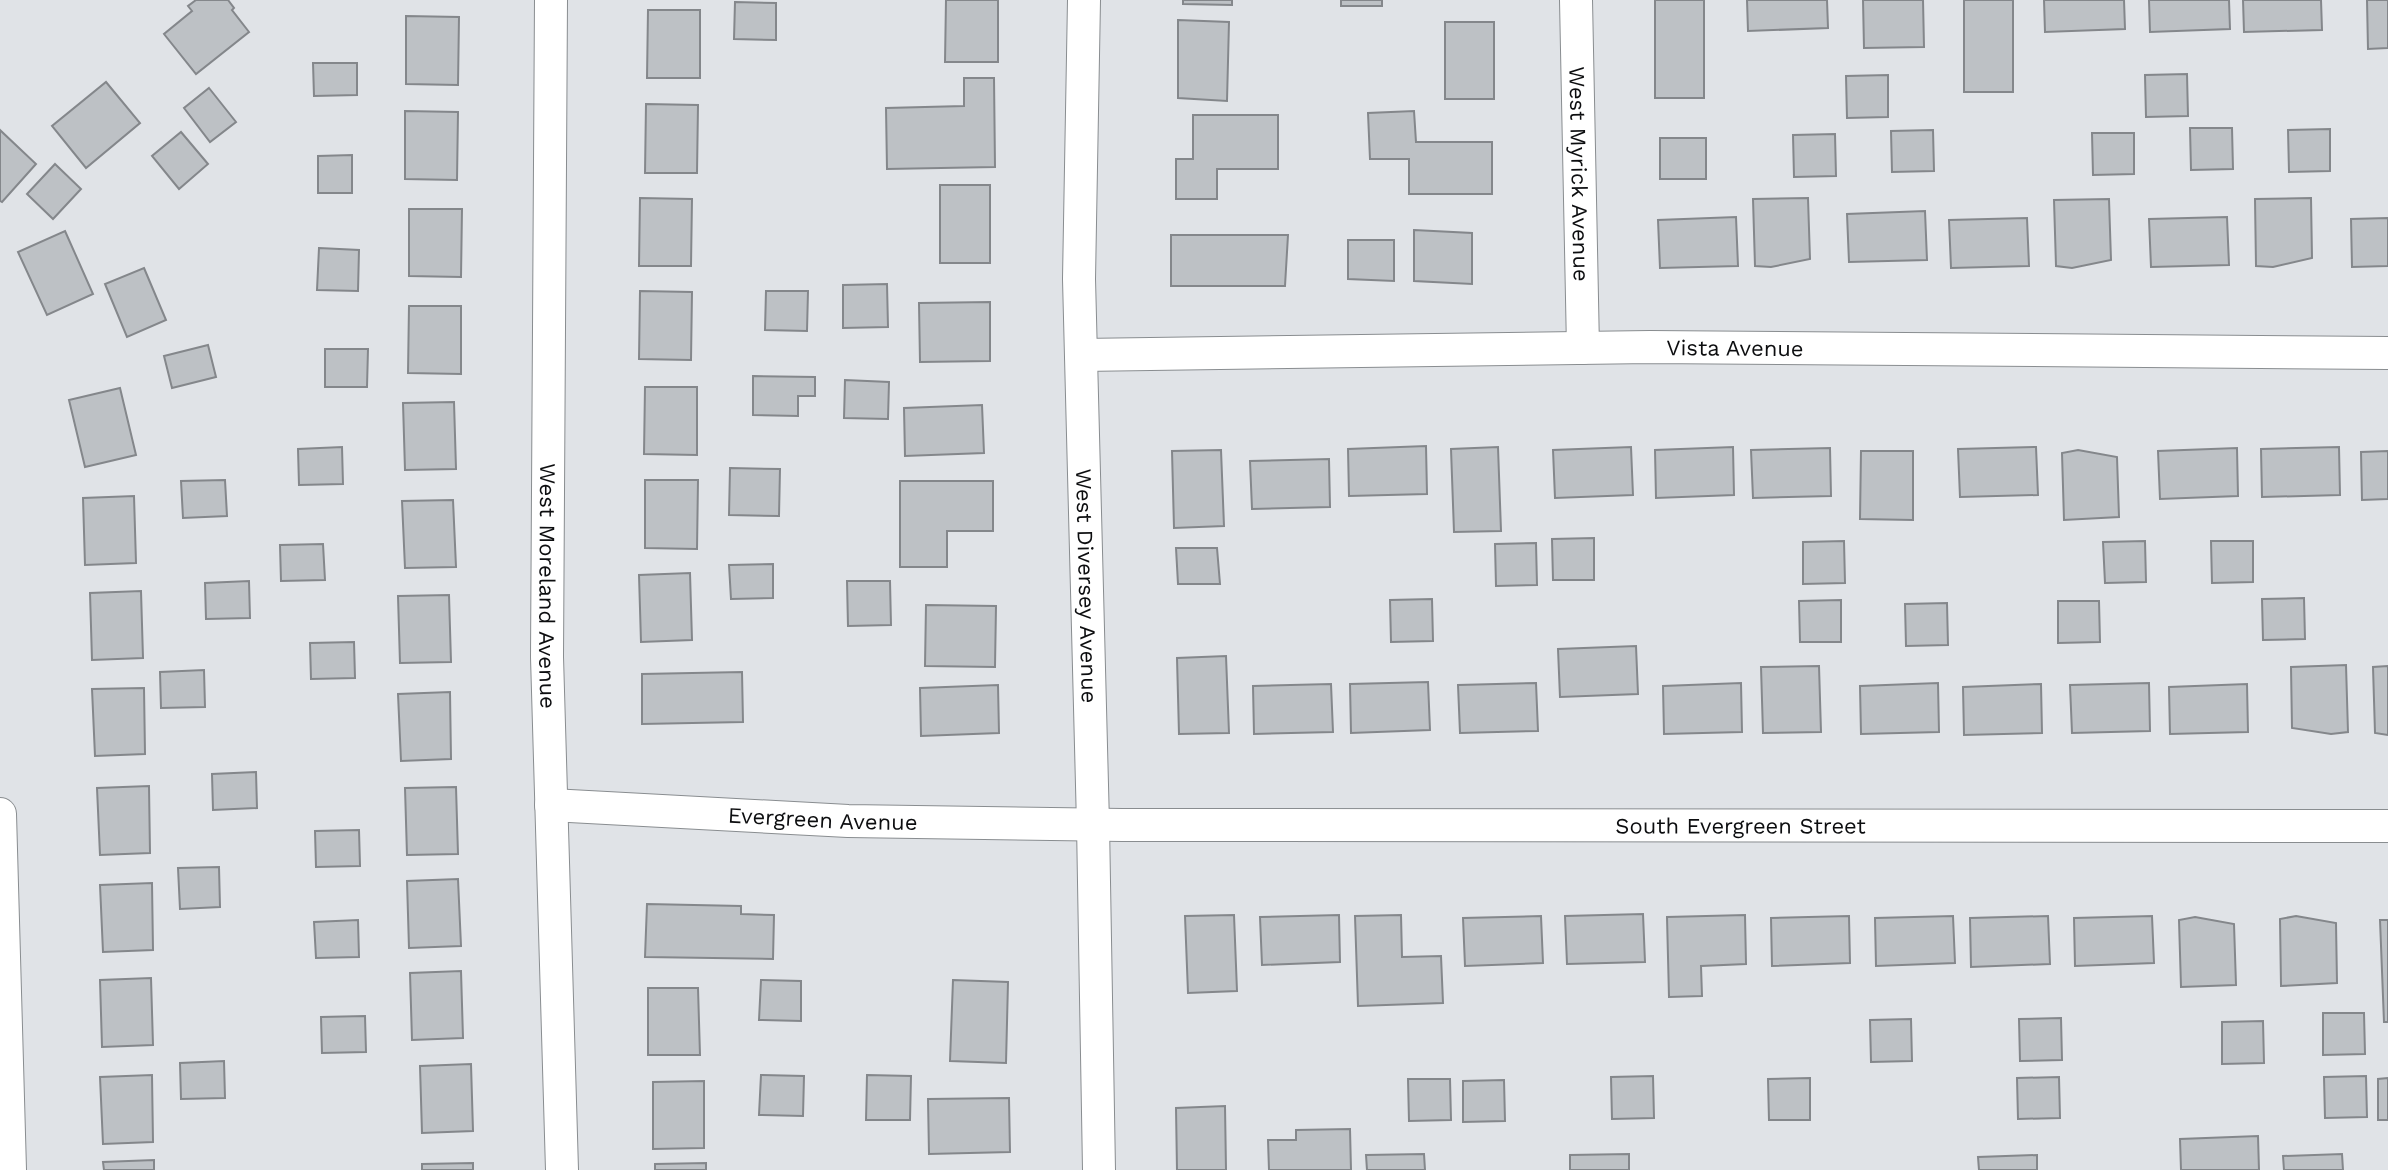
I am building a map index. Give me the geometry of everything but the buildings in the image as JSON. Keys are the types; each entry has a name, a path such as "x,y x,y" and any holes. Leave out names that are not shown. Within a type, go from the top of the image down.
{"street":[{"name":"West Moreland Avenue","path":"551,0 547,657 562,1170"},
{"name":"West Diversey Avenue","path":"1084,0 1079,279 1099,1170"},
{"name":"West Myrick Avenue","path":"1576,0 1583,348"},
{"name":"Vista Avenue","path":"1081,355 1681,347 2388,353"},
{"name":"Evergreen Avenue","path":"551,805 848,821 1093,824"},
{"path":"0,814 10,1170"},
{"name":"South Evergreen Street","path":"1093,824 2388,826"}]}
